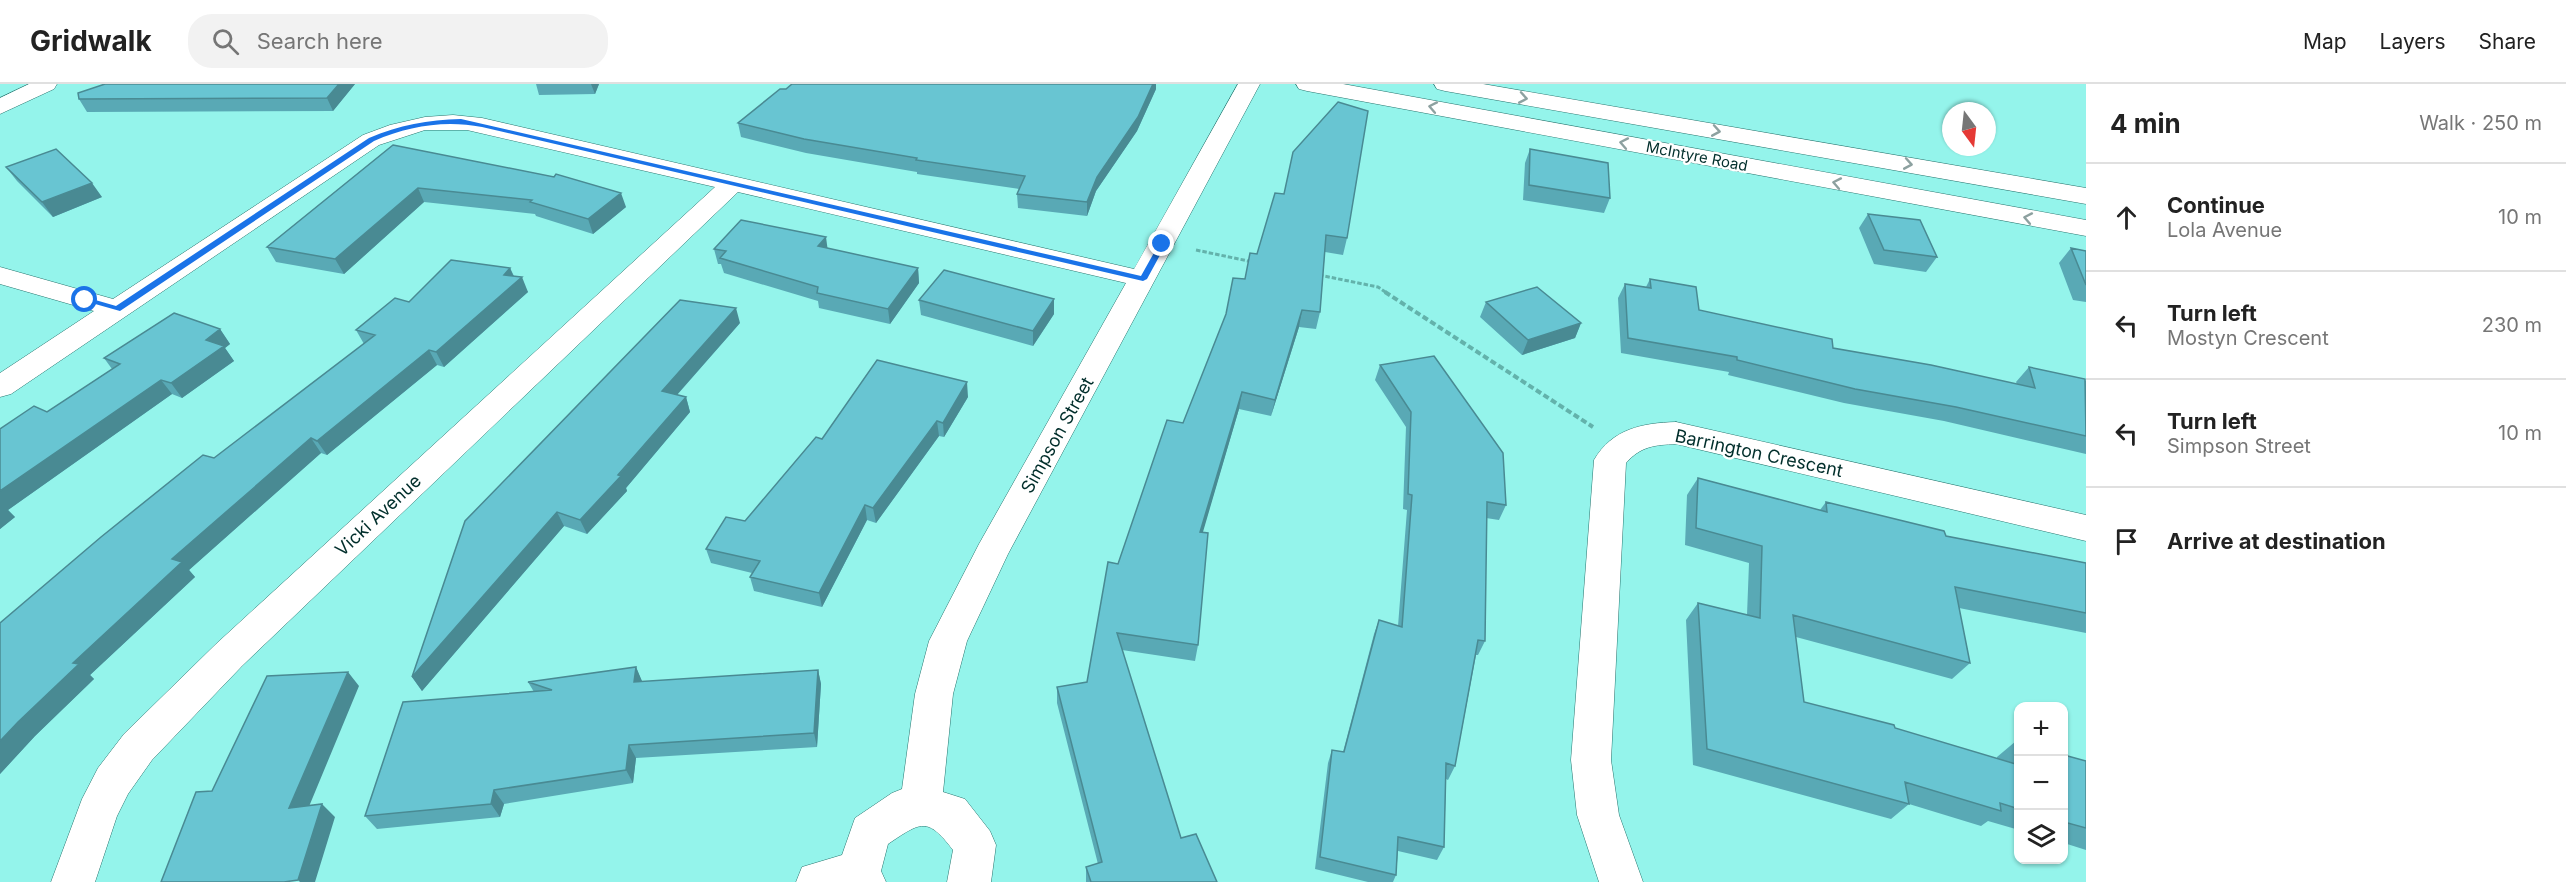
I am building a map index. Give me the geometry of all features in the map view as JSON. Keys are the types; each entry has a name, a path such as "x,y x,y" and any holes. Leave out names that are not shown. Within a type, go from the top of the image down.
{"street":[{"path":"0,107 45,84"},
{"name":"Simpson Street","path":"921,806 934,694 948,641 991,554 1249,84"},
{"name":"McIntyre Road","path":"1307,84 2086,228"},
{"name":"McIntyre Road","path":"1445,84 2086,196"},
{"path":"0,387 371,140 417,124 461,121 1143,279"},
{"name":"Vicki Avenue","path":"73,882 97,813 113,781 138,747 229,654 732,184"},
{"path":"0,275 117,309"},
{"name":"Barrington Crescent","path":"1622,445 1647,434 1676,433 2086,528"},
{"path":"1620,882 1598,814 1592,760 1610,460 1622,445"},
{"path":"818,882 862,877 870,832 907,807 921,806 950,813 975,845 969,882"}],"path":[{"path":"1162,244 1253,262"},
{"path":"1310,274 1378,287 1622,445"}],"building":[{"path":"105,84 339,84 327,98 79,99 78,93"},
{"path":"792,84 1153,84 1138,117 1097,177 1087,202 1017,194 1025,176 916,160 917,158 804,139 738,123 780,89 786,89"},
{"path":"1338,102 1368,111 1347,238 1326,235 1320,312 1302,310 1275,400 1242,392 1200,532 1208,533 1198,645 1117,633 1181,838 1196,834 1217,882 1091,882 1086,867 1102,862 1057,687 1087,682 1108,562 1118,564 1167,420 1183,423 1226,314 1233,278 1245,279 1250,253 1257,254 1275,193 1284,194 1293,152"},
{"path":"393,145 554,177 556,174 621,193 588,219 530,202 532,200 418,188 335,259 267,247"},
{"path":"56,149 92,183 42,202 6,167"},
{"path":"1530,149 1608,163 1610,198 1529,185"},
{"path":"1868,214 1920,220 1937,257 1884,250"},
{"path":"741,220 826,237 818,246 918,268 888,309 817,293 818,287 720,258 726,251 714,249"},
{"path":"2071,248 2086,251 2086,285"},
{"path":"451,260 510,268 504,275 522,277 436,352 429,350 317,441 311,438 172,559 182,562 73,663 79,664 0,741 0,623 101,537 203,455 214,458 375,335 356,330 395,298 409,302"},
{"path":"944,270 1054,299 1033,331 919,300"},
{"path":"1650,279 1696,287 1699,310 1832,339 1833,348 1931,365 2035,388 2029,367 2085,379 2086,436 1956,407 1855,389 1737,360 1737,357 1628,338 1625,284 1651,288"},
{"path":"1537,287 1581,323 1528,340 1486,302"},
{"path":"680,300 736,308 662,391 686,397 618,475 621,476 580,520 557,512 412,677 465,521"},
{"path":"174,313 220,329 206,340 224,346 171,383 161,380 0,491 0,429 34,406 47,412 120,364 104,358"},
{"path":"1434,356 1503,453 1506,505 1487,502 1485,641 1478,640 1455,766 1446,763 1444,847 1398,837 1396,875 1320,857 1332,750 1344,752 1379,620 1402,627 1412,495 1408,494 1411,412 1380,365"},
{"path":"877,360 967,382 943,423 937,421 873,508 865,505 819,593 750,577 760,561 706,549 726,517 745,521 816,437 822,439"},
{"path":"1698,478 1827,512 1826,502 1944,531 1946,536 2086,563 2086,613 1955,587 1970,663 1793,615 1804,702 1894,725 1895,728 2014,764 2014,807 2000,803 2001,811 1905,782 1909,804 1707,749 1698,603 1760,618 1762,546 1696,528"},
{"path":"636,667 634,682 818,670 814,733 629,745 626,770 494,790 491,804 365,816 403,702 552,690 528,682"},
{"path":"348,672 289,808 322,804 298,880 161,882 196,792 212,791 267,676"},
{"path":"2068,756 2086,761 2086,828 2068,823"}],"route":[{"path":"85,300 117,309 371,140 393,130 430,122 461,121 482,125 1143,279 1162,244"}]}
